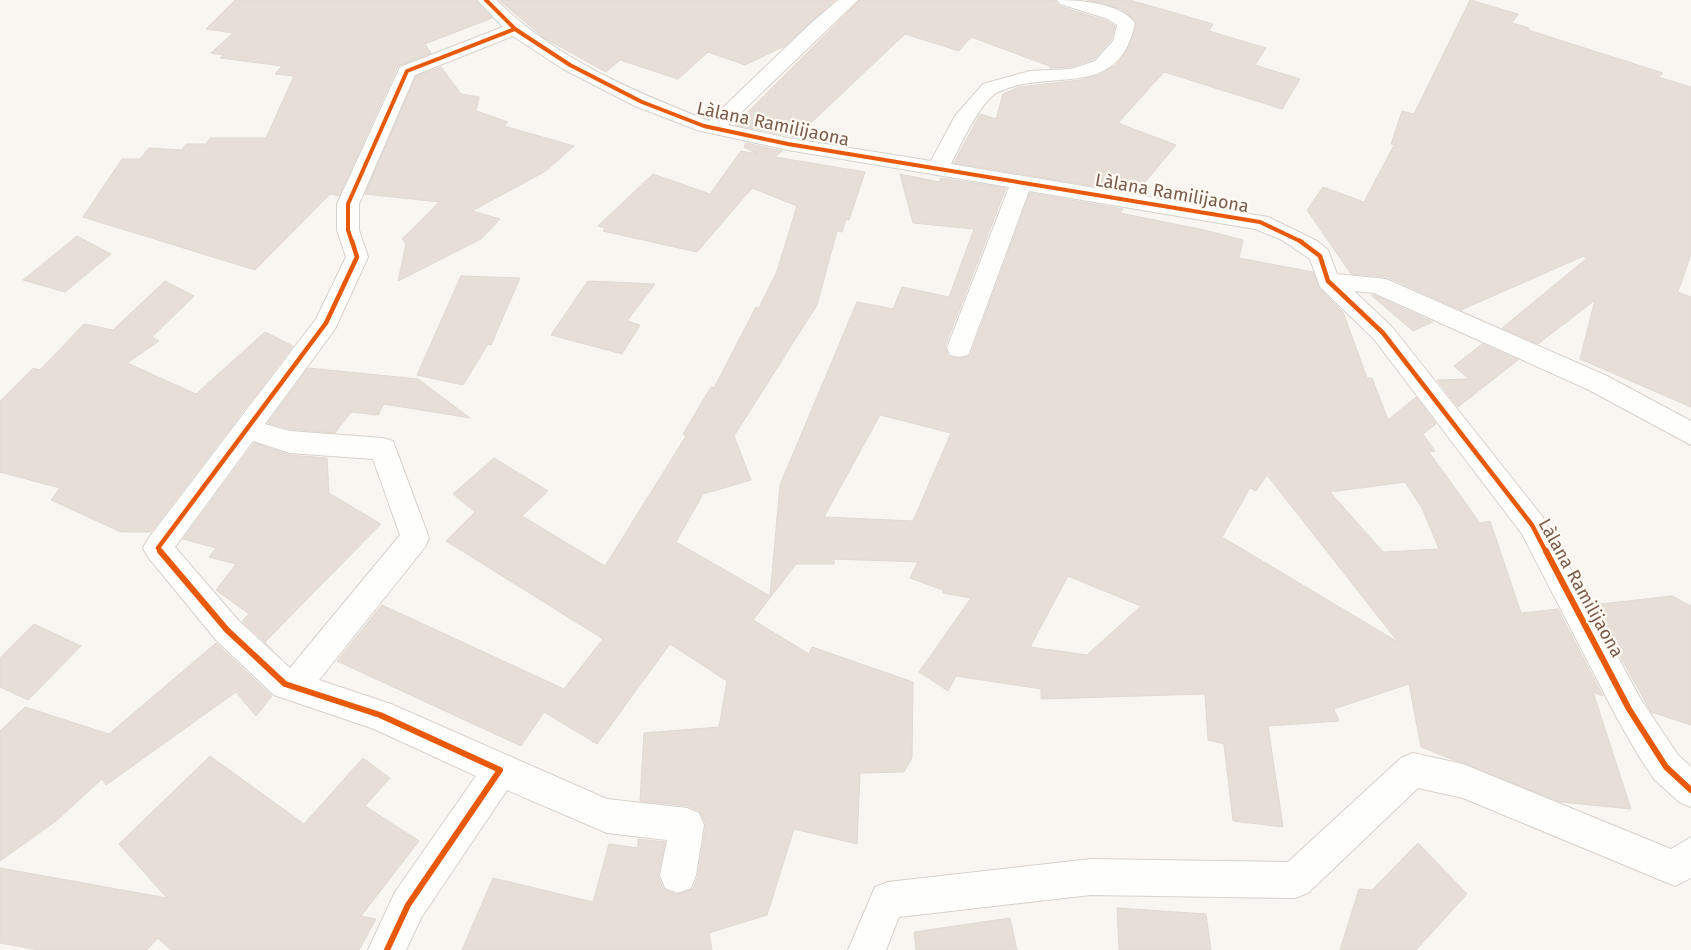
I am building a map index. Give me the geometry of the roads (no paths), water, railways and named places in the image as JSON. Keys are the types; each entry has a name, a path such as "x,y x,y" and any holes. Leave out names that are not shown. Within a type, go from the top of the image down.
{"street":[{"name":"Làlana Ramilijaona","path":"486,0 515,29 605,85 675,116 713,128 788,144 1260,222 1290,235 1309,246 1320,256 1328,282 1382,333 1532,525 1629,710 1666,767 1691,790"},
{"path":"713,128 815,29 849,0"},
{"path":"938,168 965,116 990,88 1030,77 1073,75 1102,65 1122,42 1126,23 1114,15 1066,0"},
{"path":"515,29 407,71 348,204 348,230 357,257 326,322 158,548 227,630 284,684 380,716 607,816 687,825 678,875"},
{"path":"959,348 1022,182"},
{"path":"1328,282 1378,285 1598,383 1691,434"},
{"path":"247,428 290,442 383,449 415,538 294,687"},
{"path":"387,950 408,905 500,770"},
{"path":"867,950 888,900 1092,877 1295,880 1413,770 1463,780 1675,868 1691,855"}]}
